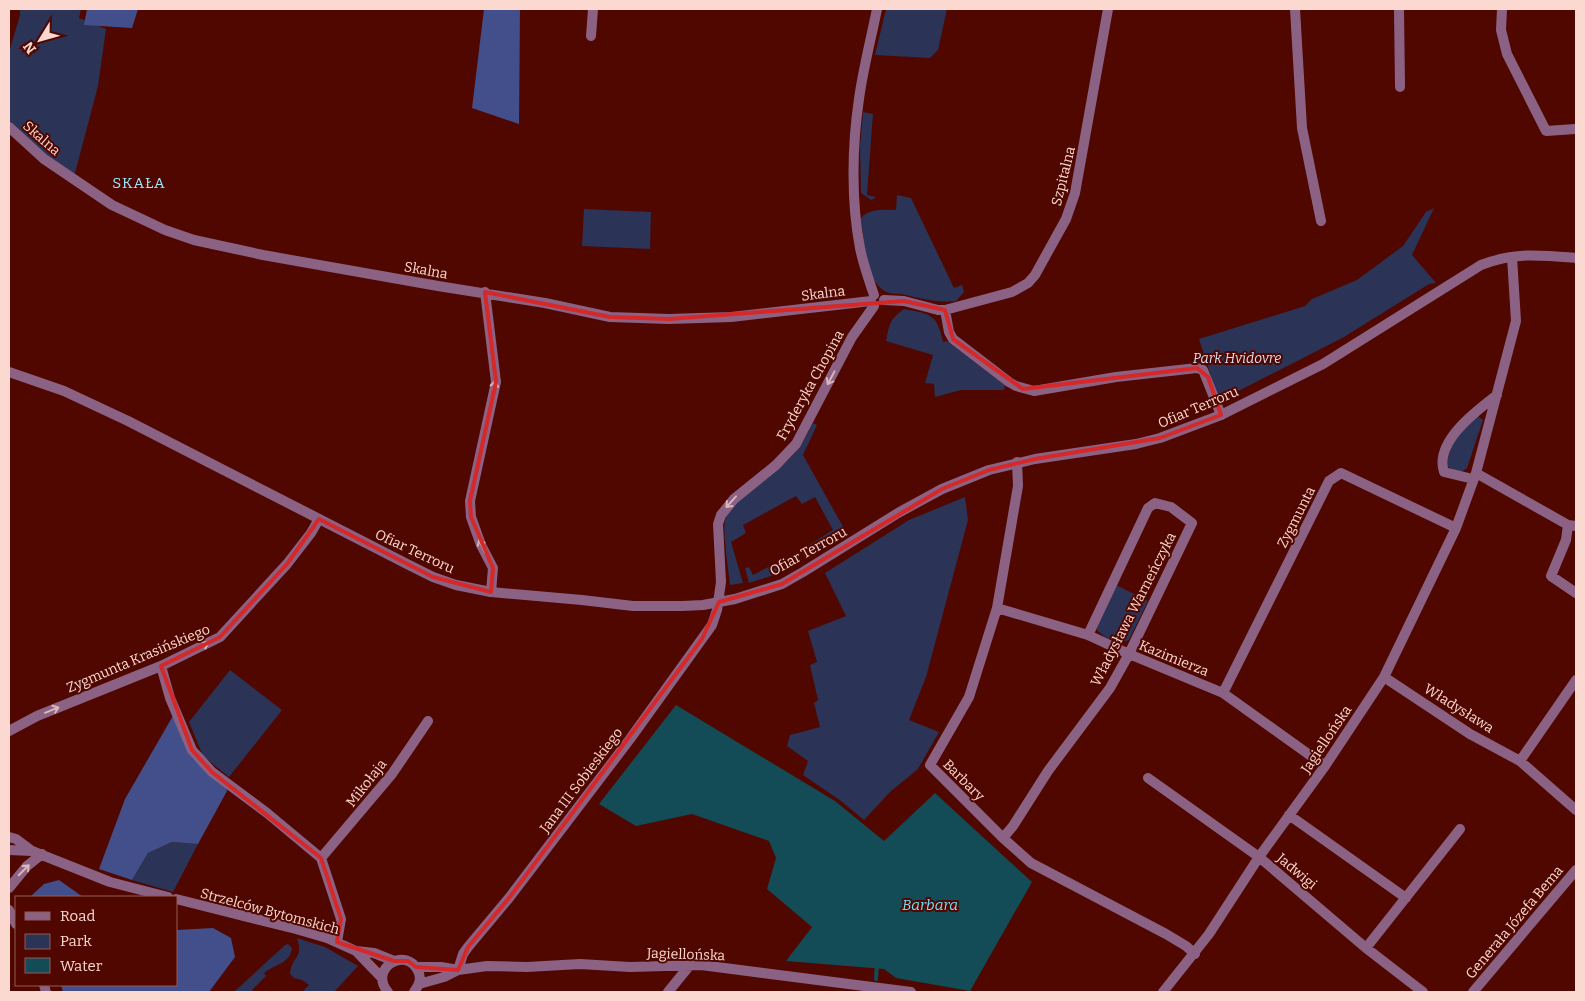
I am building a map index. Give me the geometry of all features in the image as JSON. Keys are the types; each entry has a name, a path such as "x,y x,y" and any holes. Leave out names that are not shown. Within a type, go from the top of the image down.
{"street":[{"path":"591,36 593,9"},
{"path":"876,301 860,248 856,212 854,144 859,97 877,9"},
{"name":"Szpitalna","path":"876,301 904,300 938,310 945,310 1012,292 1021,288 1035,276 1066,219 1075,193 1108,9"},
{"path":"1295,9 1302,128 1321,221"},
{"path":"1399,9 1400,87"},
{"path":"1502,9 1501,30 1507,54 1546,131 1575,129"},
{"name":"Skalna","path":"9,127 44,159 112,205 165,230 188,238 263,255 438,286 485,292 610,317 669,319 753,316 876,301"},
{"name":"Ofiar Terroru","path":"9,372 64,391 128,421 433,577 456,585 491,592 633,606 682,606 744,597 782,584 942,489 989,470 1017,462 1136,444 1185,430 1221,415 1323,364 1481,265 1496,259 1536,254 1576,258"},
{"name":"Jagiellońska","path":"1163,992 1194,954 1259,857 1325,766 1384,677 1456,528 1474,476 1516,321 1512,257"},
{"path":"485,292 496,382 470,501 471,517 474,526 493,568 491,592"},
{"name":"Fryderyka Chopina","path":"718,602 721,582 718,524 720,515 734,499 776,464 796,444 852,337 876,301"},
{"path":"945,310 949,332 953,339 1016,386 1034,391 1116,377 1197,368 1203,370 1208,378 1221,415"},
{"path":"1497,395 1457,429 1443,455 1442,466 1444,472 1474,476 1572,525 1551,576 1576,593"},
{"name":"Barbary","path":"1017,462 1018,486 997,608 969,697 930,765 1003,838 1031,863 1128,913 1186,946 1194,954"},
{"name":"Zygmunta","path":"1222,693 1329,481 1341,473 1456,528"},
{"name":"Władysława Warneńczyka","path":"1003,838 1013,826 1048,771 1110,688 1129,654 1192,523 1172,507 1155,503 1148,508 1088,635"},
{"name":"Zygmunta Krasińskiego","path":"9,732 37,716 161,666 220,637 287,564 319,519"},
{"name":"Jana III Sobieskiego","path":"458,970 468,947 515,890 630,739 702,639 715,618 718,602"},
{"name":"Kazimierza","path":"997,608 1088,635 1222,693 1325,766"},
{"path":"161,666 170,698 192,750 212,772 267,813 321,858 341,919 337,942"},
{"name":"Władysława","path":"1384,677 1470,734 1520,760 1576,810"},
{"path":"1520,760 1576,680"},
{"name":"Mikołaja","path":"321,858 392,774 428,721"},
{"name":"Jadwigi","path":"1148,778 1259,857 1366,948 1423,992"},
{"path":"1289,815 1406,898"},
{"path":"1366,948 1460,829"},
{"path":"9,837 16,839 37,852 110,882 164,896"},
{"path":"9,850 37,852"},
{"path":"9,888 37,852"},
{"name":"Generała Józefa Bema","path":"1473,992 1575,876"},
{"name":"Strzelców Bytomskich","path":"178,900 296,929 337,942 356,951"},
{"path":"9,910 15,922"},
{"path":"356,951 374,953 394,961"},
{"path":"356,951 382,978 384,987 388,992"},
{"path":"382,978 386,968 394,961 403,959 416,967 441,967 458,970"},
{"name":"Jagiellońska","path":"458,970 487,966 527,967 580,964 630,967 690,965 911,992"},
{"path":"668,992 690,965"},
{"path":"416,967 420,975 417,988"},
{"path":"417,988 458,970"}],"highlighted area":[{"path":"485,292 610,317 669,319 904,301 945,310 953,339 1023,389 1197,368 1208,377 1221,415 1160,438 1035,459 989,470 942,489 782,584 719,602 702,639 509,898 468,947 458,970 416,967 408,961 394,961 337,942 341,919 321,858 212,772 192,750 161,666 220,637 287,564 319,519 433,577 491,592 493,568 471,517 470,501 496,382"}],"green space":[{"path":"20,9 81,9 79,18 106,29 98,86 74,177 45,156 9,122 9,52"},
{"path":"886,9 947,9 938,50 930,58 875,55"},
{"path":"863,112 873,114 867,195 875,197 871,200 861,193 860,146"},
{"path":"897,195 911,198 954,288 962,285 964,292 956,301 937,301 889,293 874,280 867,260 861,218 873,211 896,210"},
{"name":"Park Hvidovre","path":"1434,208 1412,255 1436,283 1429,284 1344,337 1219,401 1199,339 1305,306 1312,299 1357,280 1403,246 1426,212"},
{"path":"584,209 651,212 650,249 582,246"},
{"path":"904,309 921,312 931,317 938,326 943,342 947,341 1005,385 1004,390 961,390 935,397 934,384 925,383 933,355 886,341 891,322"},
{"path":"1475,414 1483,420 1467,468 1460,473 1448,467 1448,459 1452,445"},
{"path":"813,423 817,425 803,455 846,532 805,558 801,550 833,530 815,497 802,504 796,496 743,525 746,533 731,542 743,583 730,585 725,539 726,516 737,501 793,455"},
{"path":"965,497 968,520 926,677 909,720 939,732 918,769 890,792 864,820 841,801 803,775 808,761 787,746 790,735 820,727 814,703 818,700 810,665 817,662 808,631 846,616 825,573 909,520"},
{"path":"788,557 792,565 771,576 749,583 745,568 749,567 753,575"},
{"path":"1116,585 1148,601 1129,640 1120,642 1104,636 1097,630 1097,622"},
{"path":"230,670 282,710 229,777 203,756 189,722"},
{"path":"172,842 198,844 173,892 132,880 148,853"},
{"path":"297,938 325,947 358,966 334,992 302,992 309,985 290,974 292,964 299,950"},
{"path":"288,944 292,948 291,953 285,961 264,973 266,976 252,990 254,992 234,992 285,945"}],"shaded area":[{"path":"87,9 138,9 132,28 84,25"},
{"path":"484,9 520,9 519,124 472,108"},
{"path":"174,714 187,748 226,786 227,791 198,844 172,842 148,853 132,880 99,869 125,799"},
{"path":"59,880 82,896 32,896 44,884"},
{"path":"213,928 231,938 235,957 209,992 63,992 61,986 178,986 178,930"}],"water":[{"name":"Barbara","path":"676,705 835,801 884,841 935,793 1032,882 970,991 896,978 884,969 786,961 812,927 767,889 776,858 769,841 692,814 636,826 599,804"}],"waterway":[{"path":"876,979 877,964"}],"district":[{"name":"SKAŁA","path":"139,183"}]}
